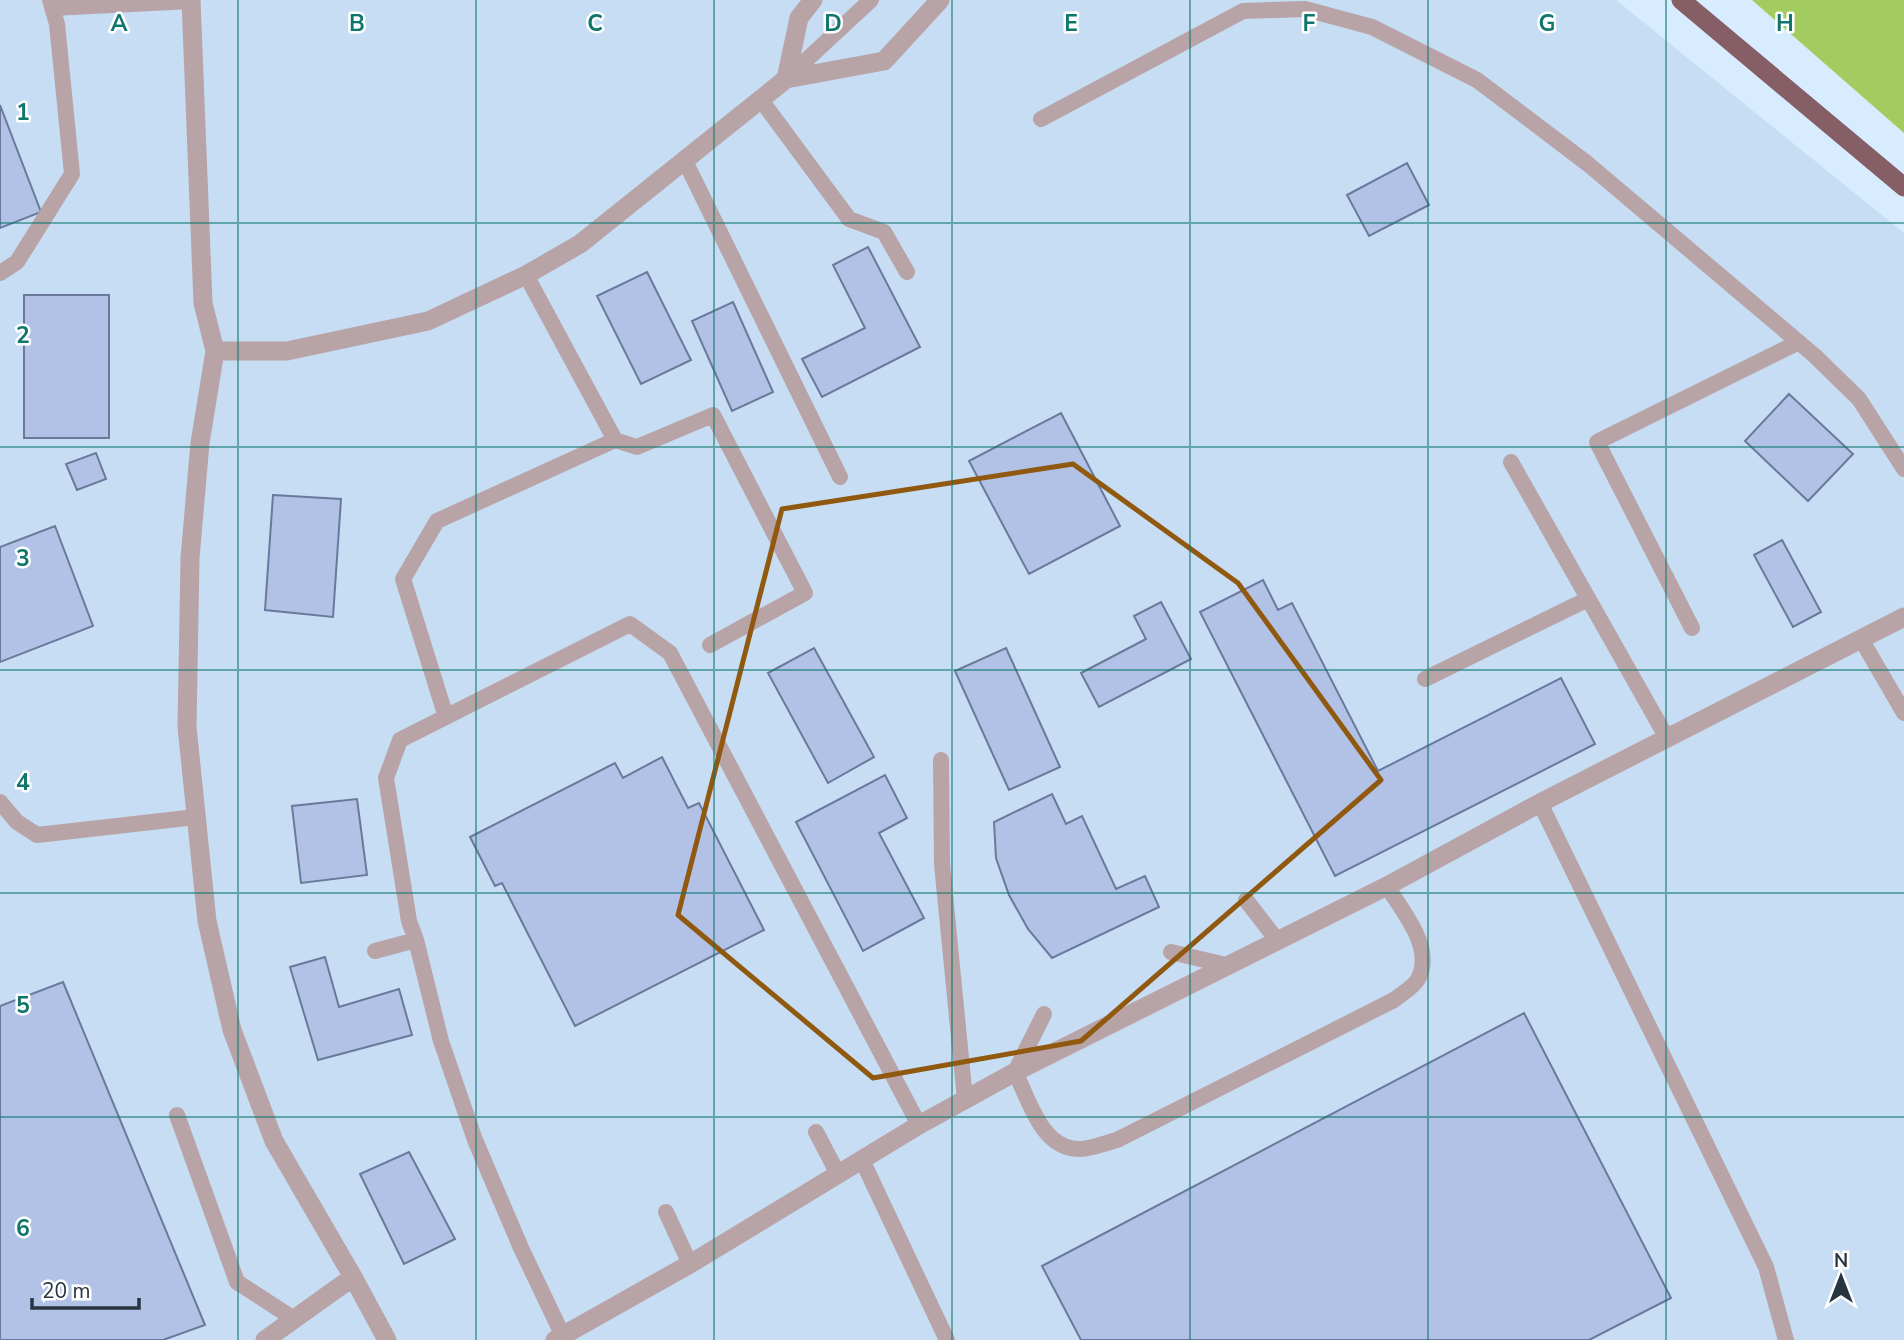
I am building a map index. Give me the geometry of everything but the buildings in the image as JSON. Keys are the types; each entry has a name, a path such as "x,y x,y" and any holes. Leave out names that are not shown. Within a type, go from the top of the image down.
{"highway":[{"path":"1681,0 1904,187"}],"street":[{"path":"786,79 801,9 813,0"},
{"path":"215,351 286,351 428,321 526,275 580,244 786,79 884,61 940,0"},
{"path":"191,1 203,303 215,351 200,443 191,558 187,727 206,921 232,1030 274,1141 387,1340"},
{"path":"559,1338 690,1264 919,1125 1015,1072 1387,886 1540,803 1904,617"},
{"path":"265,1340 353,1277"}],"lane":[{"path":"786,79 871,0"},
{"path":"0,273 17,261 72,174 57,24 51,4 191,1"},
{"path":"1041,119 1243,10 1305,9 1372,27 1477,80 1588,164 1799,342 1859,399 1904,469"},
{"path":"761,100 849,219 884,232 907,272"},
{"path":"684,159 840,477"},
{"path":"526,275 615,440"},
{"path":"1692,628 1597,442 1799,342"},
{"path":"446,717 403,579 437,521 615,440 637,447 713,415 805,593 710,645"},
{"path":"1511,462 1667,738"},
{"path":"1425,679 1588,599"},
{"path":"559,1338 475,1140 441,1041 409,921 386,778 400,740 630,624 670,653 919,1125"},
{"path":"1861,639 1904,713"},
{"path":"941,761 942,864 965,1099"},
{"path":"0,802 17,822 37,835 196,817"},
{"path":"1540,803 1766,1267 1786,1340"},
{"path":"1044,1014 1015,1072 1046,1134 1061,1146 1080,1149 1117,1140 1394,1000 1418,981 1424,960 1413,927 1387,886"},
{"path":"1246,900 1277,940"},
{"path":"375,951 416,940"},
{"path":"1171,952 1226,965"},
{"path":"177,1115 237,1282 294,1319"},
{"path":"816,1132 838,1174"},
{"path":"862,1160 946,1340"},
{"path":"666,1212 690,1264"}],"highlighted area":[{"path":"1073,464 1238,583 1381,780 1081,1041 873,1078 678,915 782,509"}],"shaded area":[{"path":"0,0 1616,0 1904,233 1904,1340 0,1340"}],"green space":[{"path":"1752,0 1904,0 1904,133"}]}
